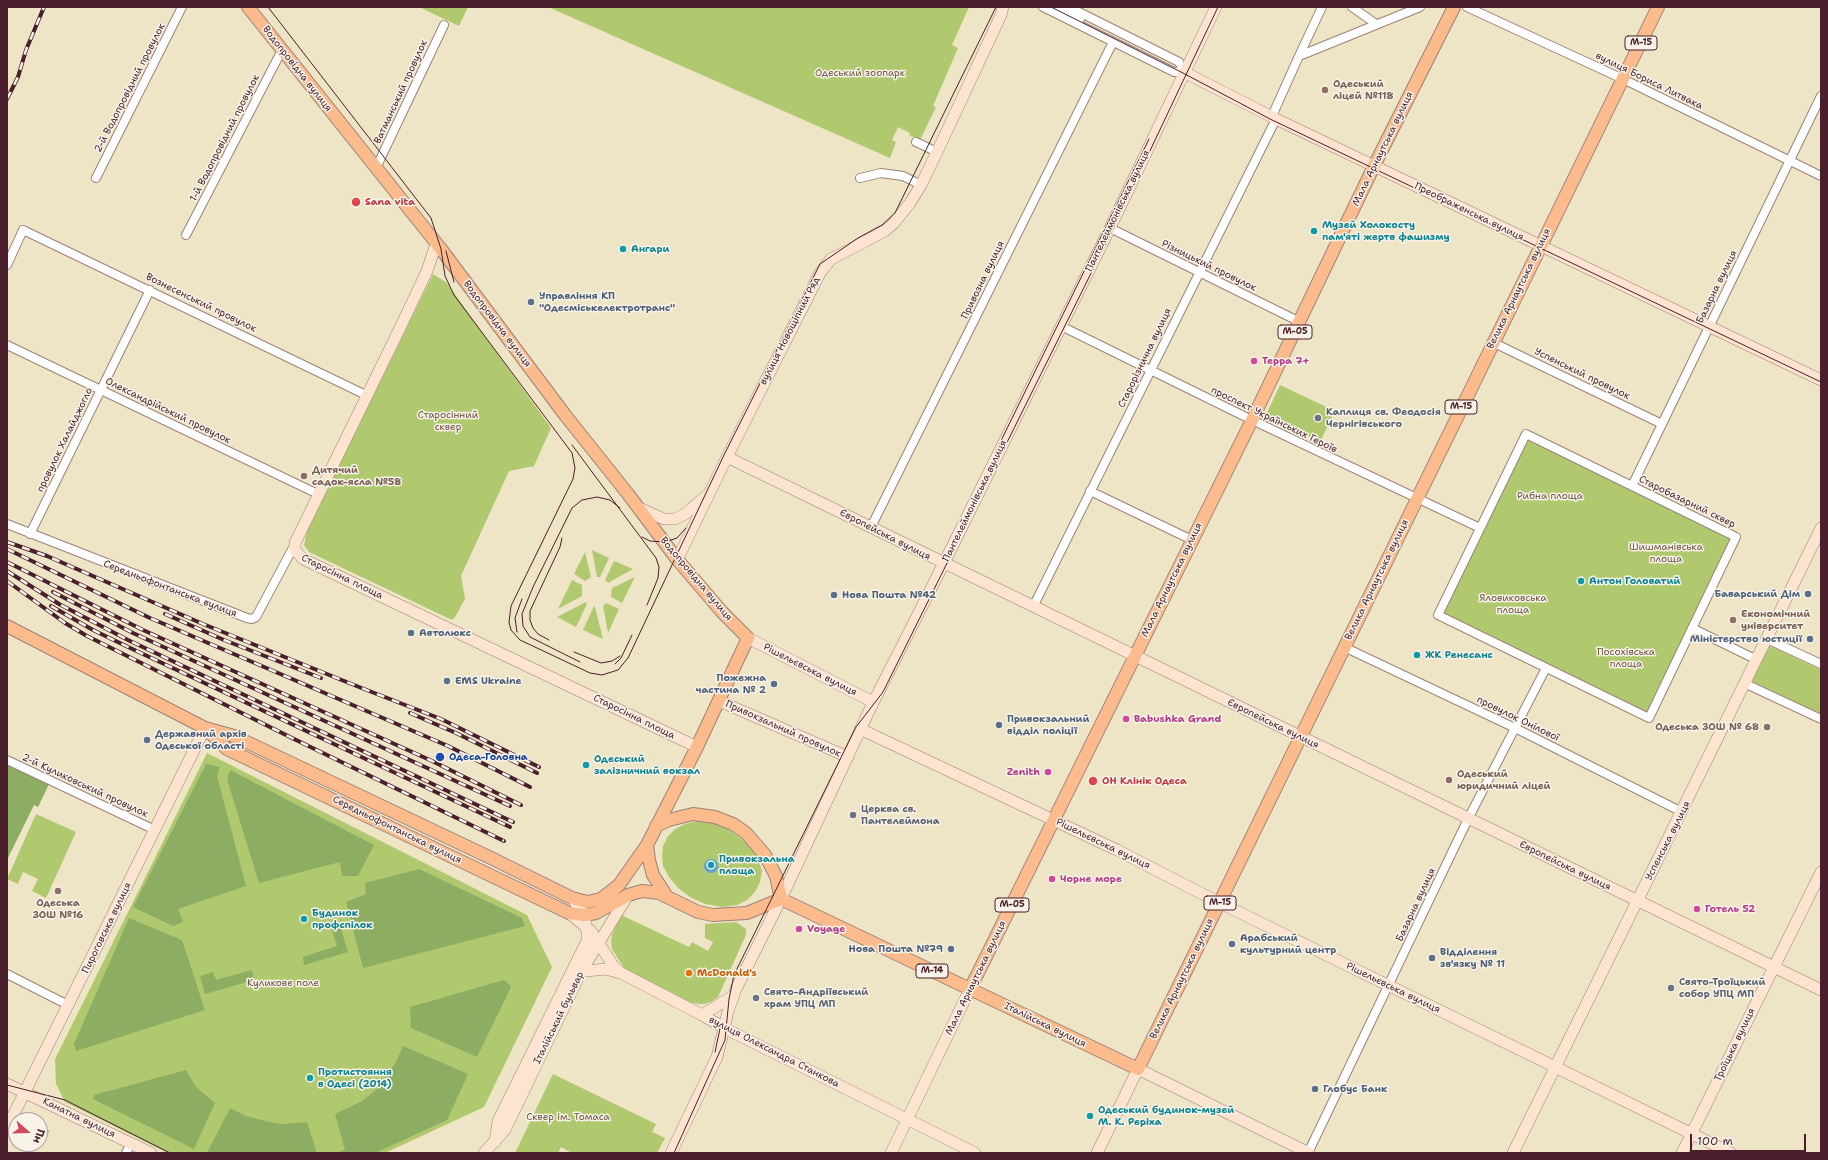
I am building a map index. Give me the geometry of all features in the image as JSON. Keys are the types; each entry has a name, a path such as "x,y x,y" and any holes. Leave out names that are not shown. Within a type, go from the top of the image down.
{"main road":[{"name":"Водопровідна вулиця","path":"248,7 436,244 565,415 639,508 677,560 722,612 748,638"},
{"name":"вулиця Новощіпний Ряд","path":"677,560 708,494 820,272 831,260 885,231 894,223 910,203 1001,15 1002,7"},
{"name":"Пантелеймонівська вулиця","path":"671,1153 717,1057 723,1028 733,996 781,899 873,702 944,564 1110,228 1216,7"},
{"name":"Мала Арнаутська вулиця","path":"891,1153 1053,820 1300,322 1374,166 1454,7"},
{"name":"Велика Арнаутська вулиця","path":"1097,1153 1301,737 1492,342 1658,7"},
{"name":"Преображенська вулиця","path":"1184,72 1276,119 1821,380"},
{"name":"Старосінна площа","path":"436,244 426,271 368,396 295,543 295,550 303,559 697,746"},
{"name":"Європейська вулиця","path":"727,456 944,564 1821,990"},
{"name":"вулиця Новощіпний Ряд","path":"639,508 664,519 675,519 685,514 708,494"},
{"name":"Успенська вулиця","path":"1513,1153 1746,684 1821,528"},
{"name":"Середньофонтанська вулиця","path":"7,626 205,728 234,736 572,898"},
{"path":"572,898 593,902 609,894 619,885 647,845 697,746 748,638"},
{"name":"Рішельєвська вулиця","path":"748,638 873,702"},
{"name":"Привокзальний провулок","path":"719,700 848,757"},
{"name":"Середньофонтанська вулиця","path":"205,728 227,749 569,913 587,924"},
{"name":"Пироговська вулиця","path":"7,1128 205,728"},
{"name":"Рішельєвська вулиця","path":"860,729 1053,820 1731,1153"},
{"path":"621,973 606,969 576,972 587,941 587,924 603,910 628,895 642,891 651,891 666,895 687,908 713,916 747,913 781,899 776,876 765,855 746,833 733,824 715,817 693,814 669,820 656,826"},
{"path":"647,845 653,875 666,895"},
{"name":"Троїцька вулиця","path":"1682,1153 1821,872"},
{"name":"Італійський бульвар","path":"484,1153 505,1130 576,972 599,943 628,895"},
{"name":"вулиця Олександра Станкова","path":"572,898 614,967 621,973 702,1015 723,1028 975,1153"},
{"name":"Італійська вулиця","path":"781,899 1138,1069 1308,1153"},
{"path":"702,1015 733,996"},
{"name":"Канатна вулиця","path":"7,1084 129,1148 151,1153"}],"street":[{"name":"2-й Водопровідний провулок","path":"96,178 182,7"},
{"name":"Преображенська вулиця","path":"1043,7 1174,72 1184,72"},
{"name":"Преображенська вулиця","path":"1056,7 1184,72"},
{"name":"Преображенська вулиця","path":"1069,7 1179,62 1184,72"},
{"path":"1276,119 1272,116 1298,56 1322,7"},
{"path":"1352,7 1376,24"},
{"path":"1298,56 1420,7"},
{"name":"вулиця Бориса Литвака","path":"1467,7 1623,79 1821,176"},
{"name":"Ватманський провулок","path":"376,168 444,25"},
{"name":"Привозна вулиця","path":"871,527 1113,42"},
{"name":"1-й Водопровідний провулок","path":"186,235 282,50"},
{"name":"Базарна вулиця","path":"1632,486 1821,96"},
{"name":"Старорізнична вулиця","path":"1033,607 1276,119"},
{"path":"916,142 935,151"},
{"path":"860,178 881,173 903,176 919,184"},
{"name":"Різницький провулок","path":"1110,228 1300,322"},
{"name":"Вознесенський провулок","path":"7,265 23,230 368,396"},
{"name":"провулок Халайджогло","path":"30,534 150,290"},
{"name":"проспект Українських Героїв","path":"1061,326 1252,420 1480,528"},
{"name":"Успенський провулок","path":"1492,342 1662,424"},
{"name":"Олександрійський провулок","path":"7,345 320,495"},
{"name":"Старобазарний сквер","path":"1526,434 1632,486 1736,537 1649,718 1438,615 1526,434"},
{"path":"1090,491 1192,540"},
{"name":"Середньофонтанська вулиця","path":"7,524 252,619 256,617 295,543"},
{"path":"1692,628 1757,660"},
{"path":"1767,639 1821,664"},
{"name":"провулок Онілової","path":"1344,647 1515,728 1682,812"},
{"name":"Базарна вулиця","path":"1308,1153 1468,819 1546,668"},
{"path":"1746,684 1821,719"},
{"name":"2-й Куликовський провулок","path":"7,760 155,830"},
{"path":"7,974 68,1005"}],"green space":[{"path":"419,7 468,7 459,26"},
{"name":"Одеський зоопарк","path":"548,7 969,7 952,45 958,48 933,106 936,107 920,140 909,135 910,133 898,127 892,140 896,142 890,158"},
{"name":"Старосінний сквер","path":"433,274 446,282 551,428 534,466 509,471 461,576 465,599 452,620 309,552 304,545 307,531"},
{"path":"1280,385 1335,411 1320,442 1266,415"},
{"path":"1526,434 1736,537 1649,718 1438,615"},
{"path":"592,550 609,558 600,577 597,577"},
{"path":"585,552 591,577 585,581 574,574"},
{"path":"614,561 633,569 608,583 605,580"},
{"path":"635,577 622,603 611,597 612,588"},
{"path":"572,580 582,585 582,596 558,609"},
{"path":"586,602 587,604 576,627 557,617"},
{"path":"606,603 619,609 608,633 603,606"},
{"path":"594,606 595,607 603,639 583,630"},
{"path":"1766,644 1821,670 1821,714 1749,680"},
{"name":"Куликове поле","path":"207,753 527,915 552,967 484,1107 385,1153 168,1153 65,1102 56,1084 55,1059"},
{"path":"7,763 49,784 38,807 34,805 7,860"},
{"path":"206,764 220,767 217,776 246,886 178,909 183,922 173,926 133,907"},
{"path":"230,770 374,845 358,876 342,876 340,862 259,883 227,779"},
{"path":"36,814 76,832 46,898 32,891 38,879 23,872 18,884 7,879"},
{"path":"698,821 713,823 726,828 747,843 754,852 762,871 760,882 755,892 747,900 737,905 722,907 705,904 690,897 678,888 669,877 663,866 662,856 663,846 668,836 675,829 685,824"},
{"path":"419,869 522,918 525,926 363,968 346,902 366,894 365,883"},
{"path":"621,915 689,947 692,942 708,951 713,942 705,938 705,924 736,922 746,929 746,935 718,997 711,1002 704,1004 689,1003 627,971 612,949 611,941 612,935"},
{"path":"129,918 182,940 205,1010 76,1051 74,1044"},
{"path":"340,926 348,952 304,965 303,957 337,946 331,928"},
{"path":"252,970 254,980 205,994 200,976 213,972 216,980"},
{"path":"504,980 511,986 510,989 477,1057 411,1028 410,1007"},
{"path":"403,1046 468,1074 447,1120 375,1153 340,1153 340,1151 345,1150 335,1114 362,1101 377,1089 396,1062"},
{"path":"186,1070 196,1087 215,1103 194,1149 93,1099 94,1095"},
{"name":"Сквер ім. Томаса","path":"553,1074 656,1124 652,1132 665,1138 657,1153 572,1153 561,1147 558,1153 515,1153"},
{"path":"230,1108 246,1116 269,1122 283,1124 307,1122 317,1153 207,1153"}],"water":[{"path":"711,859 716,861 718,866 716,871 711,873 706,871 704,866 706,861"}],"tram line":[{"path":"268,7 431,218 441,249 445,276 454,295 572,453 575,468 573,479 511,606 509,622 511,630 520,640 590,673 602,675 618,670 628,658 724,455 820,264 858,238 882,225 895,213 996,7"},
{"path":"1051,7 1181,72 1270,119 1821,382"},
{"path":"674,1153 725,1040 729,999 734,975 856,727 883,692 1113,229 1218,7"},
{"path":"995,453 1149,139"},
{"path":"446,251 454,282"},
{"path":"572,445 656,558 659,567 658,578 647,605"},
{"path":"580,662 530,637 523,626 522,614 533,587 572,508 582,500 597,497 610,500 620,508"},
{"path":"642,537 650,541 665,542 677,538 686,528"},
{"path":"549,640 538,634 533,628 530,620 530,611 560,547 562,538"},
{"path":"517,632 515,618 522,599"},
{"path":"615,664 621,658 632,635"},
{"path":"574,652 601,663 612,661 620,656"},
{"path":"715,1052 721,1024"},
{"path":"7,1085 65,1100 170,1153"}],"railway":[{"path":"7,99 18,77 26,50 44,7"},
{"path":"7,542 47,556 203,624 441,719 539,767"},
{"path":"7,549 150,618 448,746 530,787"},
{"path":"7,562 143,630 432,761 521,805"},
{"path":"7,571 59,604 128,640 513,822"},
{"path":"7,581 65,623 87,636 504,841"},
{"path":"53,592 133,633 510,806"},
{"path":"51,606 93,630 126,646 510,827"},
{"path":"165,614 224,640 321,678"},
{"path":"410,713 456,733 537,773"}],"place":[{"name":"Одеський ліцей №118","path":"1325,90"},
{"name":"Sana vita","path":"356,202"},
{"name":"Музей Холокосту пам'яті жертв фашизму","path":"1314,231"},
{"name":"Ангари","path":"623,249"},
{"name":"Управління КП \"Одесміськелектротранс\"","path":"531,302"},
{"name":"Терра 7+","path":"1254,361"},
{"name":"Каплиця св. Феодосія Чернігівського","path":"1318,418"},
{"name":"Дитячий садок-ясла №58","path":"304,476"},
{"name":"Антон Головатий","path":"1581,581"},
{"name":"Баварський Дім","path":"1808,594"},
{"name":"Нова Пошта №42","path":"834,595"},
{"name":"Економічний університет","path":"1733,620"},
{"name":"Автолюкс","path":"411,633"},
{"name":"Міністерство юстиції","path":"1810,639"},
{"name":"ЖК Ренесанс","path":"1417,655"},
{"name":"EMS Ukraine","path":"447,681"},
{"name":"Пожежна частина № 2","path":"774,684"},
{"name":"Babushka Grand","path":"1126,719"},
{"name":"Привокзальний відділ поліції","path":"999,725"},
{"name":"Одеська ЗОШ № 68","path":"1767,727"},
{"name":"Державний архів Одеської області","path":"147,740"},
{"name":"Одеса-Головна","path":"440,757"},
{"name":"Одеський залізничний вокзал","path":"586,765"},
{"name":"Zenith","path":"1048,772"},
{"name":"Одеський юридичний ліцей","path":"1449,780"},
{"name":"ОН Клінік Одеса","path":"1093,781"},
{"name":"Церква св. Пантелеймона","path":"853,815"},
{"name":"Привокзальна площа","path":"711,865"},
{"name":"Чорне море","path":"1052,879"},
{"name":"Одеська ЗОШ №16","path":"58,891"},
{"name":"Готель 52","path":"1697,909"},
{"name":"Будинок профспілок","path":"304,919"},
{"name":"Voyage","path":"799,929"},
{"name":"Арабський культурний центр","path":"1232,944"},
{"name":"Нова Пошта №79","path":"951,949"},
{"name":"Відділення зв'язку № 11","path":"1432,958"},
{"name":"McDonald's","path":"689,973"},
{"name":"Свято-Троїцький собор УПЦ МП","path":"1671,988"},
{"name":"Свято-Андріївський храм УПЦ МП","path":"756,998"},
{"name":"Протистояння в Одесі (2014)","path":"310,1078"},
{"name":"Глобус Банк","path":"1315,1089"},
{"name":"Одеський будинок-музей М. К. Реріха","path":"1090,1116"}],"park label":[{"name":"Рибна площа","path":"1550,496"},
{"name":"Шишманівська площа","path":"1666,552"},
{"name":"Яловиковська площа","path":"1513,604"},
{"name":"Посохівська площа","path":"1626,658"}]}
